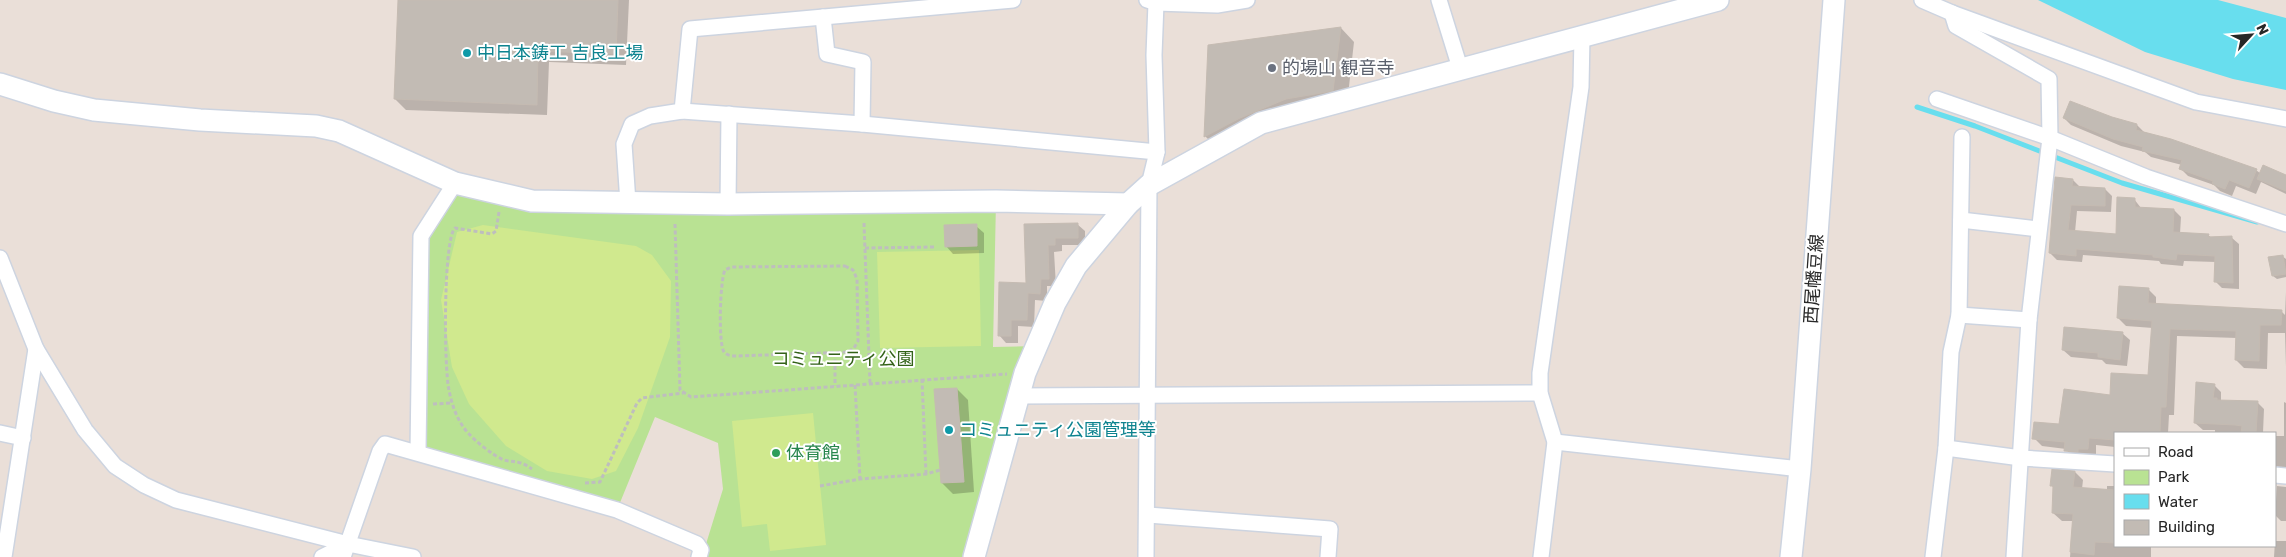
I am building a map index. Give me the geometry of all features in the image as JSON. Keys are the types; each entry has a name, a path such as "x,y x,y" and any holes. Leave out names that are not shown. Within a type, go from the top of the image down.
{"street":[{"path":"682,111 690,29 1013,0"},
{"path":"1146,557 1148,515 1148,185 1157,152 1152,1 1217,5 1247,0"},
{"path":"1439,0 1460,68"},
{"path":"974,557 1025,373 1055,304 1076,266 1128,204 1148,185 1261,123 1718,0"},
{"name":"西尾幡豆線","path":"1791,557 1800,469 1834,0"},
{"path":"1922,0 1952,13 2196,102 2286,119"},
{"path":"1952,13 1956,26 2049,79 2050,143 2038,229 2029,320 2014,557"},
{"path":"823,17 827,54 863,62 862,124"},
{"path":"1541,557 1555,442 1540,393 1540,373 1581,87 1582,36"},
{"path":"0,84 54,101 94,110 200,120 316,126 339,131 455,183 532,201 728,204 996,201 1128,204"},
{"path":"1937,99 2050,143 2286,224"},
{"path":"628,203 624,144 632,124 650,116 682,111 862,124 1157,152"},
{"path":"728,204 729,114"},
{"path":"1933,557 1946,448 1951,352 1959,315 1962,137"},
{"path":"418,452 421,236 455,183"},
{"path":"1961,220 2038,229"},
{"path":"0,258 36,349 85,430 114,466 144,485 176,500 346,550 413,557"},
{"path":"1959,315 2029,320"},
{"path":"4,557 24,438 36,349"},
{"path":"1018,396 1540,393"},
{"path":"0,433 24,438"},
{"path":"1555,442 1800,469"},
{"path":"346,550 380,451 385,444 617,510 697,544 701,550 699,557"},
{"path":"1946,448 2021,458 2114,464"},
{"path":"1148,515 1330,529 1328,557"},
{"path":"322,557 346,550"}],"path":[{"path":"502,194 496,231 492,234 455,228 452,232 448,247 446,364 448,390 456,416 470,435 501,459 524,463 536,472"},
{"path":"864,223 870,383"},
{"path":"675,224 680,390 691,397 1025,373"},
{"path":"865,248 936,247"},
{"path":"845,266 853,270 857,279 858,341 854,348 848,352 834,352 729,355 724,352 721,341 721,283 725,270 731,267 845,266"},
{"path":"834,352 835,386"},
{"path":"922,379 926,474"},
{"path":"854,384 860,479"},
{"path":"579,483 600,482 637,402 642,398 683,393"},
{"path":"820,486 860,479 926,474 940,470"}],"green space":[{"name":"コミュニティ公園","path":"455,183 532,201 996,201 993,347 1035,346 972,557 702,557 723,489 718,443 655,417 617,510 418,452 421,236"},
{"path":"483,225 636,246 652,255 671,281 670,337 638,428 616,471 592,479 547,471 506,446 469,404 452,367 441,300 457,232"},
{"path":"979,250 981,346 880,348 877,252"},
{"name":"体育館","path":"813,413 826,545 770,551 767,524 742,527 732,421"}],"water":[{"path":"2038,0 2218,0 2286,18 2286,90 2233,79 2145,52"}],"building":[{"name":"中日本鋳工 吉良工場","path":"398,0 618,0 616,54 538,51 537,105 394,99"},
{"name":"的場山 観音寺","path":"1341,27 1333,91 1286,99 1240,118 1204,137 1208,45"},
{"path":"2070,101 2137,124 2136,130 2171,139 2257,169 2249,188 2229,180 2225,189 2212,184 2213,181 2179,169 2182,160 2142,151 2143,147 2113,139 2063,118"},
{"path":"2263,165 2286,175 2286,191 2257,179"},
{"path":"2055,177 2073,179 2072,186 2105,188 2105,206 2071,205 2068,230 2116,234 2117,197 2135,198 2135,207 2174,209 2173,232 2209,234 2208,237 2232,236 2233,283 2214,282 2215,256 2177,254 2176,260 2153,257 2153,255 2076,249 2076,256 2049,253"},
{"path":"1078,223 1078,238 1055,238 1055,245 1048,245 1049,279 1041,279 1040,294 1028,293 1027,320 1011,320 1011,336 998,336 999,282 1026,283 1024,224"},
{"path":"977,224 977,246 945,247 944,225"},
{"path":"2283,255 2286,274 2272,276 2268,257"},
{"path":"2119,286 2149,288 2148,303 2282,310 2281,325 2260,325 2259,361 2235,360 2236,331 2170,329 2166,407 2161,407 2160,432 2114,432 2114,440 2089,438 2088,449 2078,449 2078,452 2064,451 2065,442 2032,439 2034,422 2059,424 2064,389 2110,395 2111,373 2148,375 2152,321 2117,318"},
{"path":"2064,327 2123,332 2120,360 2098,357 2098,353 2062,350"},
{"path":"2196,382 2215,384 2213,398 2217,398 2217,400 2258,401 2256,432 2241,432 2242,426 2194,423"},
{"name":"コミュニティ公園管理等","path":"957,388 964,482 941,483 934,389"},
{"path":"2052,469 2075,471 2073,487 2114,490 2114,543 2095,542 2094,555 2070,552 2073,514 2052,513 2053,486 2050,486"}],"waterway":[{"path":"1917,107 1975,126 2122,183 2257,222"}],"place":[{"name":"中日本鋳工 吉良工場","path":"467,53"},
{"name":"的場山 観音寺","path":"1272,68"},
{"name":"コミュニティ公園管理等","path":"949,430"},
{"name":"体育館","path":"776,453"}]}
